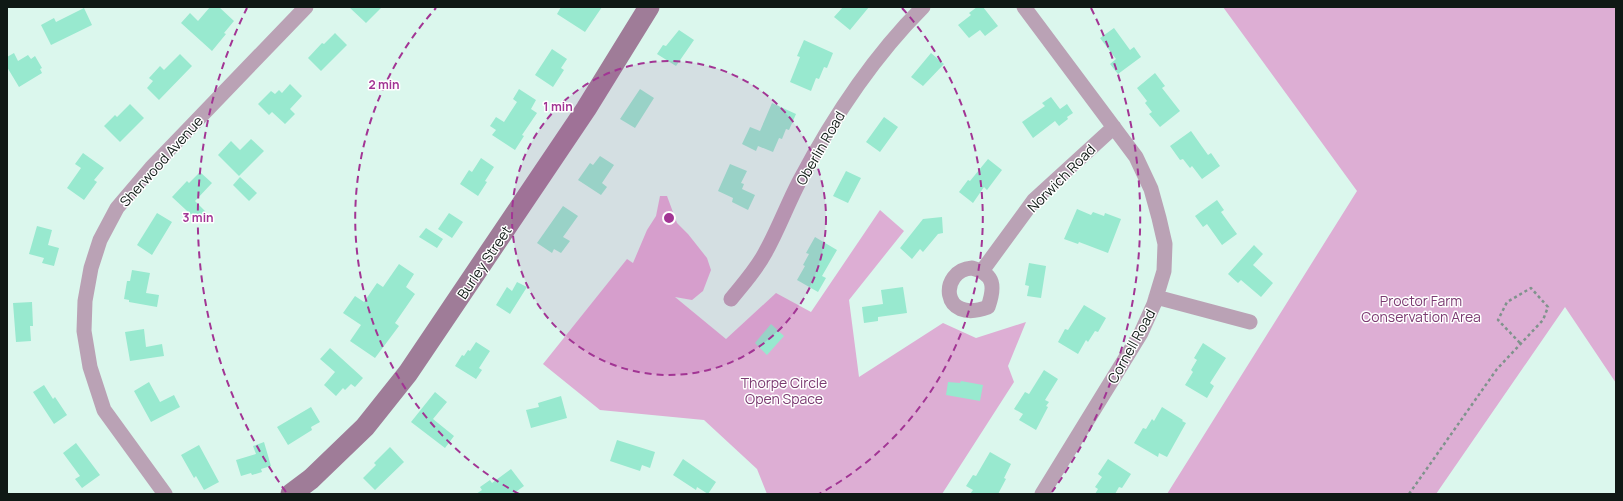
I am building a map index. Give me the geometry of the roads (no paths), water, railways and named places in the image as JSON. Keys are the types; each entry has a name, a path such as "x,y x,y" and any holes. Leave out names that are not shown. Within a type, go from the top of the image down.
{"main road":[{"name":"Burley Street","path":"291,494 311,479 365,427 408,373 586,109 649,7"}],"street":[{"name":"Sherwood Avenue","path":"165,494 104,410 90,368 84,331 85,301 90,268 100,240 117,208 151,168 306,7"},
{"name":"Oberlin Road","path":"731,299 755,270 765,253 799,182 822,139 865,75 900,31 923,7"},
{"name":"Cornell Road","path":"1024,7 1136,157 1151,189 1165,244 1164,271 1156,297 1141,333 1042,494"},
{"name":"Norwich Road","path":"982,271 1034,200 1114,127"},
{"path":"1156,297 1250,322"}],"park label":[{"name":"Proctor Farm Conservation Area","path":"1421,308"},
{"name":"Thorpe Circle Open Space","path":"784,390"}]}
